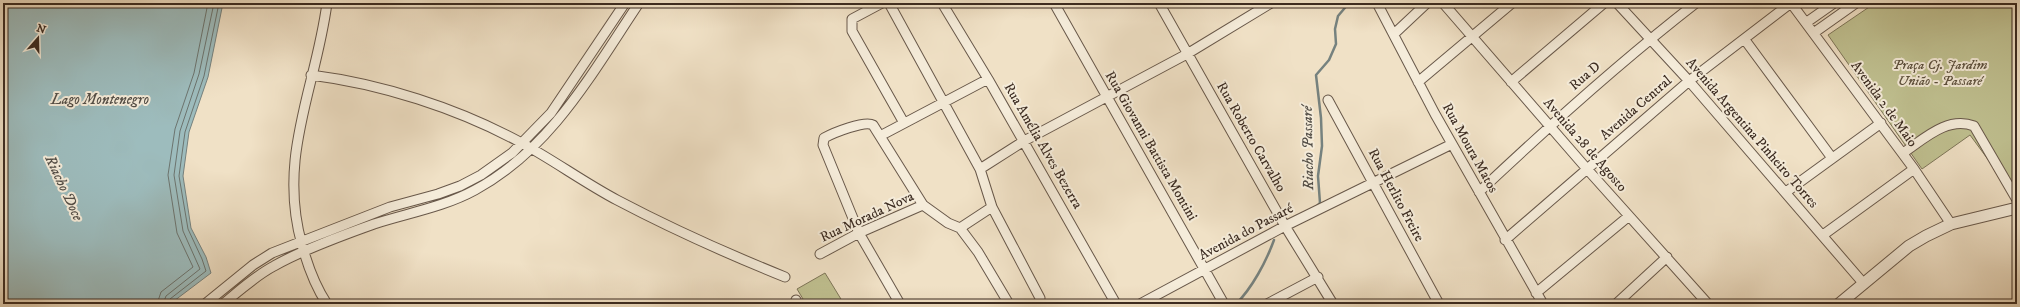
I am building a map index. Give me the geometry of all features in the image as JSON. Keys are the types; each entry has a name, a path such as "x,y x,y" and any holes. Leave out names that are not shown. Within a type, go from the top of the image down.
{"street":[{"path":"327,3 297,137 294,169 295,199 301,241 308,266 319,292 327,304"},
{"path":"205,304 253,265 272,253 390,207 438,194 460,186 481,175 512,153 551,113 625,3"},
{"path":"223,304 262,274 285,260 373,224 457,199 494,178 532,148 549,132 568,109 638,3"},
{"path":"882,3 852,19 852,31 904,123"},
{"path":"889,3 980,168 992,207 1040,298"},
{"name":"Rua Amélia Alves Bezerra","path":"942,3 1024,141 1116,304"},
{"name":"Rua Giovanni Battista Montini","path":"1054,3 1224,304"},
{"name":"Rua Roberto Carvalho","path":"1159,3 1285,226 1318,277 1333,304"},
{"path":"980,168 1024,141 1187,54 1270,3"},
{"name":"Rua Moura Matos","path":"1377,3 1452,144 1543,304"},
{"path":"1394,34 1427,3"},
{"name":"Avenida 28 de Agosto","path":"1443,3 1587,169 1708,304"},
{"path":"1418,82 1512,3"},
{"path":"1511,82 1604,3"},
{"name":"Avenida Argentina Pinheiro Torres","path":"1617,3 1689,81 1823,234 1864,284"},
{"name":"Rua D","path":"1479,192 1550,125 1650,39 1696,3"},
{"name":"Avenida 2 de Maio","path":"1791,3 1807,22 1903,153 1951,224"},
{"name":"Avenida Central","path":"1506,240 1689,81 1745,40 1791,3"},
{"path":"1814,32 1856,3"},
{"path":"1807,22 1832,4 1837,16"},
{"path":"1745,40 1832,158"},
{"path":"311,75 331,78 399,94 466,117 532,148 615,199 646,215 730,255 785,277"},
{"path":"880,136 988,79"},
{"name":"Rua Herlito Freire","path":"1328,100 1374,182 1392,220 1439,304"},
{"path":"900,304 859,233 823,145 823,140 828,136 867,123 873,125 923,205"},
{"path":"1786,192 1881,123"},
{"path":"1903,153 1948,124 1964,123 1974,126 2017,200"},
{"name":"Avenida do Passaré","path":"1140,304 1285,226 1452,144"},
{"path":"1823,234 1914,169"},
{"name":"Rua Morada Nova","path":"820,254 859,233 923,205 948,223 960,228"},
{"path":"992,207 960,228 978,252 1009,304"},
{"path":"1839,304 1914,244 1951,224 2017,208"},
{"path":"1536,293 1629,216"},
{"path":"1616,304 1667,258"},
{"path":"1267,304 1318,277"}],"green space":[{"name":"Praça Cj. Jardim União - Passaré","path":"1875,3 2009,3 2017,15 2017,199 1970,135 1922,169 1828,35"},
{"path":"825,273 844,304 806,304 797,289"}],"water":[{"name":"Lago Montenegro","path":"3,3 223,3 208,77 189,132 183,176 191,228 206,257 211,273 170,304 3,304"}],"waterway":[{"name":"Riacho Passaré","path":"1317,206 1320,203 1318,176 1322,146 1321,118 1316,75 1329,60 1336,44 1335,29 1338,16 1349,3"},
{"name":"Riacho Passaré","path":"1236,304 1248,290 1258,274 1274,240"}],"water label":[{"name":"Riacho Doce","path":"64,188"}]}
